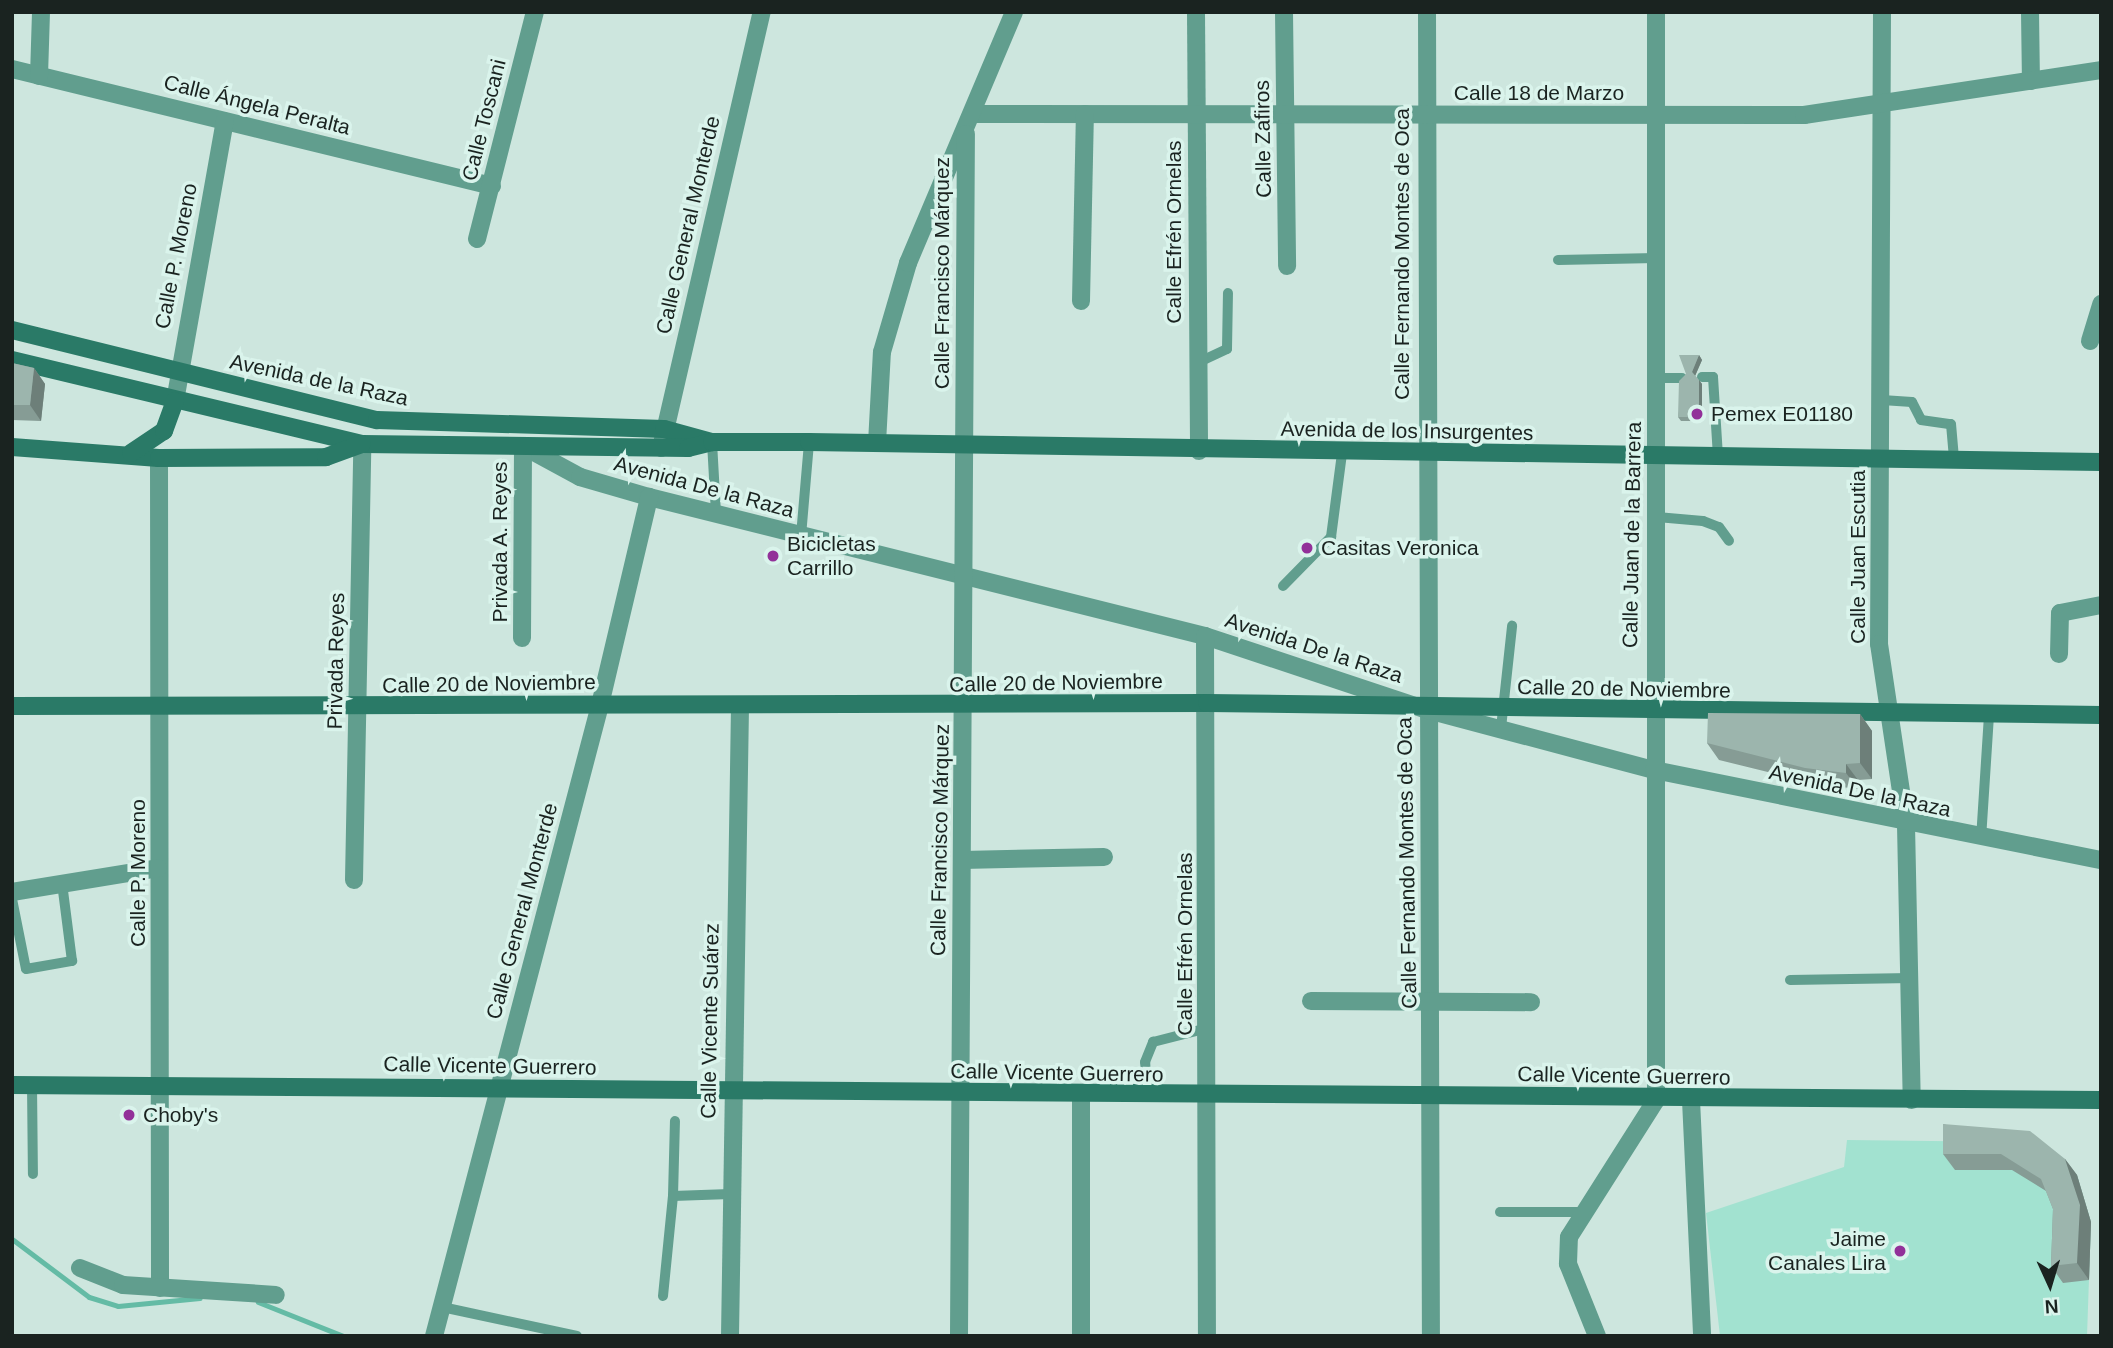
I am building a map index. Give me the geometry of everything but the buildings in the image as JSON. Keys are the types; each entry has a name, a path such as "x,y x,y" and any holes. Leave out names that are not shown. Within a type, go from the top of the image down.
{"main road":[{"name":"Avenida de la Raza","path":"12,330 178,372 401,423 664,429"},
{"name":"Avenida de la Raza","path":"12,360 362,444 661,447"},
{"path":"131,453 164,431 175,401"},
{"name":"Avenida de los Insurgentes","path":"664,429 712,442"},
{"name":"Avenida de los Insurgentes","path":"661,447 712,442 809,442 1199,451 2101,462"},
{"path":"12,447 131,453 159,458 326,457 362,444"},
{"name":"Calle 20 de Noviembre","path":"12,706 358,708 600,705 965,708 1207,703 1429,710 2101,715"},
{"name":"Calle Vicente Guerrero","path":"12,1085 1147,1097 1433,1095 1656,1100 2101,1100"}],"street":[{"path":"39,76 41,12"},
{"name":"Calle Toscani","path":"477,239 535,12"},
{"name":"Calle General Monterde","path":"661,447 762,12"},
{"path":"877,443 883,352 908,263 966,134 1014,12"},
{"name":"Calle Efrén Ornelas","path":"1196,12 1199,451"},
{"name":"Calle Zafiros","path":"1284,12 1286,266"},
{"name":"Calle Fernando Montes de Oca","path":"1427,12 1424,453 1433,1095 1431,1336"},
{"name":"Calle Juan de la Barrera","path":"1656,12 1657,517 1652,712 1656,1100"},
{"name":"Calle Juan Escutia","path":"1882,12 1879,644 1885,713 1906,825 1912,1100"},
{"path":"2030,12 2031,81"},
{"name":"Calle Ángela Peralta","path":"12,69 492,186"},
{"name":"Calle 18 de Marzo","path":"974,114 1804,115 2101,70"},
{"path":"1081,301 1085,114"},
{"name":"Calle P. Moreno","path":"175,401 178,372 225,121"},
{"name":"Calle Francisco Márquez","path":"959,1336 958,1094 965,708 962,445 966,134"},
{"path":"2090,341 2101,304"},
{"name":"Privada Reyes","path":"354,880 362,444"},
{"name":"Avenida De la Raza","path":"523,446 580,477 649,497 963,578 1205,636 1429,710 1654,770 1906,825 2101,860"},
{"name":"Privada A. Reyes","path":"522,638 523,446"},
{"name":"Calle P. Moreno","path":"159,458 163,708 158,868 164,1086 160,1288"},
{"name":"Calle General Monterde","path":"434,1336 600,705 649,497"},
{"path":"2059,654 2060,613 2101,605"},
{"name":"Calle Efrén Ornelas","path":"1205,636 1209,1097 1207,1336"},
{"name":"Calle Vicente Suárez","path":"730,1336 731,1093 740,707"},
{"path":"962,860 1104,856"},
{"path":"12,891 158,868"},
{"path":"1311,1001 1531,1002"},
{"path":"1081,1096 1081,1336"},
{"path":"1597,1336 1566,1250 1583,1212 1656,1100"},
{"path":"1690,1100 1702,1336"},
{"path":"80,1268 123,1285 276,1295"}],"lane":[{"path":"1558,260 1656,258"},
{"path":"1197,363 1227,348 1228,293"},
{"path":"1702,377 1713,377 1718,457"},
{"path":"1657,378 1682,378"},
{"path":"1882,400 1912,402 1921,421 1951,424 1954,460"},
{"path":"712,442 716,514"},
{"path":"801,536 809,442"},
{"path":"1283,586 1331,537 1342,453"},
{"path":"1657,517 1703,521 1719,527 1729,541"},
{"path":"1501,728 1512,626"},
{"path":"1981,839 1989,714"},
{"path":"12,899 26,969 72,961 62,883"},
{"path":"1790,979 1910,978"},
{"path":"1147,1097 1145,1062 1153,1042 1208,1028"},
{"path":"32,1085 33,1174"},
{"path":"663,1296 673,1196 675,1121"},
{"path":"673,1196 730,1194"},
{"path":"1500,1212 1583,1212"},
{"path":"442,1307 577,1336"}],"green space":[{"name":"Jaime Canales Lira","path":"1847,1140 2016,1142 2077,1175 2091,1222 2087,1336 1720,1336 1706,1213 1844,1167"}],"waterway":[{"path":"12,1239 89,1297 118,1306 200,1298"},
{"path":"258,1302 343,1336"}],"place":[{"name":"Pemex E01180","path":"1697,414"},
{"name":"Casitas Veronica","path":"1307,548"},
{"name":"Bicicletas Carrillo","path":"773,556"},
{"name":"Choby's","path":"129,1115"},
{"name":"Jaime Canales Lira","path":"1900,1251"}]}
